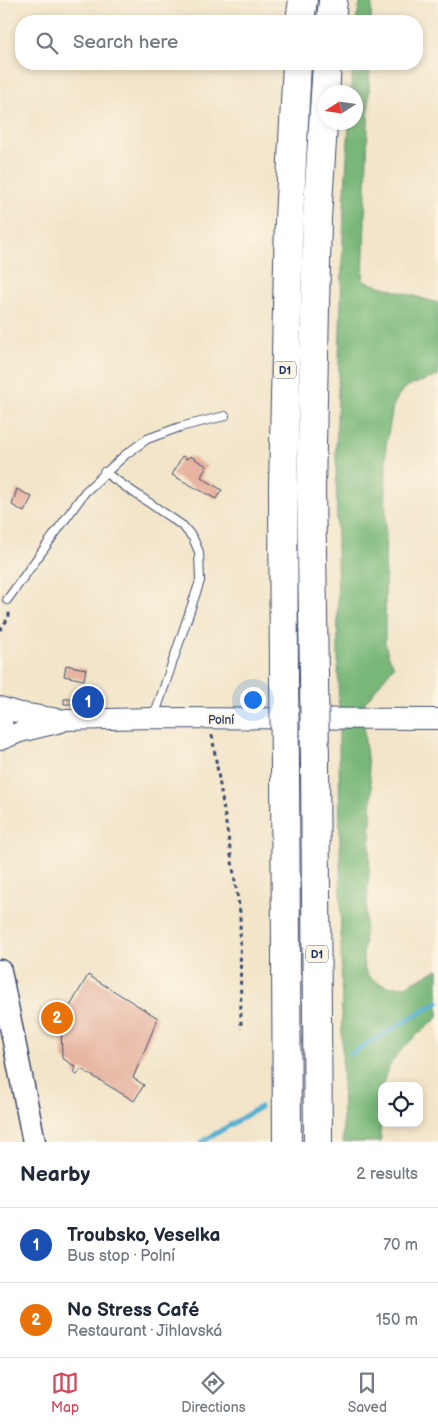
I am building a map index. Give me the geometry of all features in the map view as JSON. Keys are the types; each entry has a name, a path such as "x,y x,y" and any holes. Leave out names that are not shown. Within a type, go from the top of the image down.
{"highway":[{"path":"301,15 303,0"},
{"path":"331,15 333,0"},
{"name":"D1","path":"287,1142 283,487 288,219 297,70"},
{"name":"D1","path":"318,1142 311,489 316,227 327,70"}],"main road":[{"path":"0,714 2,730 0,735"},
{"path":"0,971 34,1142"}],"street":[{"name":"Polní","path":"0,707 16,712 65,720 153,718 209,720 438,720"},
{"name":"Polní","path":"0,740 20,732 65,720"}],"lane":[{"path":"7,600 68,513 104,472 147,439 225,416"},
{"path":"104,472 183,526 193,538 199,552 200,581 153,718"}],"path":[{"path":"0,630 9,617 7,600"},
{"path":"209,720 240,912 240,1029"}],"green space":[{"path":"361,0 372,0 371,15 357,15"},
{"path":"353,70 370,70 363,281 438,303 438,376 408,386 400,393 393,406 386,446 385,643 388,655 394,666 363,705 365,742 372,792 363,958 367,974 372,979 392,987 405,986 438,969 438,1017 404,1047 390,1065 384,1082 378,1082 378,1127 380,1127 381,1142 343,1142 336,450 349,130 363,130 363,85 352,85"}],"building":[{"path":"182,456 187,459 190,456 207,466 201,477 222,490 216,499 172,475"},
{"path":"17,489 32,497 24,512 12,505"},
{"path":"66,665 86,669 84,680 64,676"},
{"path":"64,699 72,699 73,704 64,704"},
{"path":"88,975 158,1018 133,1078 144,1085 134,1101 81,1069 77,1075 74,1073 76,1067 62,1058 61,1024 56,1024 53,1016 59,1012 65,1015"}],"waterway":[{"path":"350,1054 438,1002"},
{"path":"202,1142 260,1107"}],"place":[{"name":"Troubsko, Veselka","path":"88,702"},
{"name":"No Stress Café","path":"57,1018"}]}
